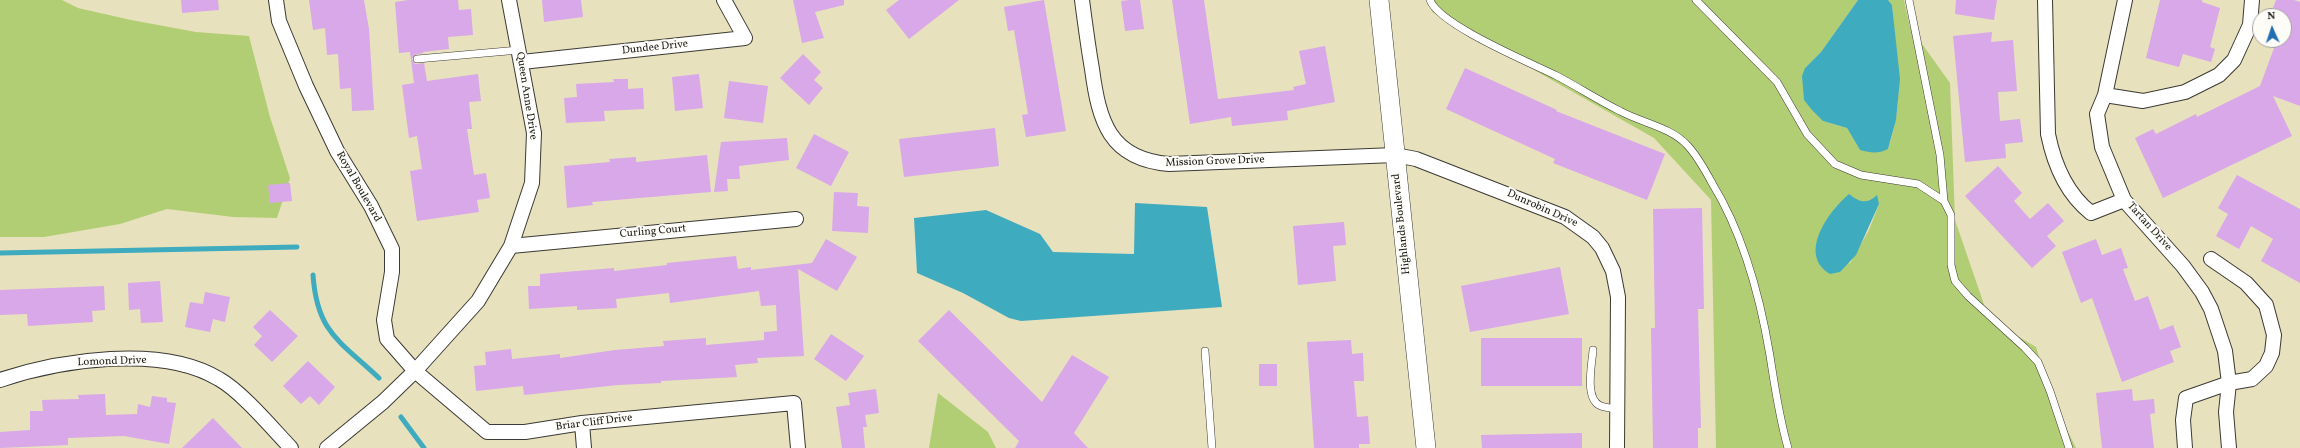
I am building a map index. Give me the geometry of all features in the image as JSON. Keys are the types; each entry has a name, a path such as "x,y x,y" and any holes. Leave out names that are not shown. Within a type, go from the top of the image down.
{"street":[{"name":"Royal Boulevard","path":"276,0 279,21 306,86 337,151 389,241 393,261 384,330 393,348 415,371"},
{"name":"Queen Anne Drive","path":"327,448 383,402 415,371 478,301 511,246 532,182 534,133 510,0"},
{"name":"Dundee Drive","path":"521,56 745,38 724,0"},
{"name":"Mission Grove Drive","path":"1082,0 1098,110 1111,136 1129,154 1155,163 1169,164 1395,155"},
{"name":"Highlands Boulevard","path":"1379,0 1426,448"},
{"path":"2045,0 2048,134 2052,153 2071,192 2079,203 2091,213 2124,200"},
{"name":"Tartan Drive","path":"2125,0 2105,95 2097,114 2102,147 2124,200 2166,245 2202,292 2211,309 2225,351 2229,383 2226,412 2229,448"},
{"path":"2105,95 2143,101 2185,92 2219,75 2234,60 2250,25 2252,0"},
{"name":"Dunrobin Drive","path":"1395,155 1416,159 1542,207 1578,224 1593,237 1608,258 1616,284 1617,448"},
{"name":"Curling Court","path":"511,246 796,219"},
{"path":"2185,448 2183,420 2186,398 2229,383 2252,379 2266,366 2272,353 2274,335 2266,305 2258,294 2246,283 2211,259"},
{"name":"Lomond Drive","path":"0,380 28,371 83,361 137,358 180,364 212,375 228,384 291,448"},
{"name":"Briar Cliff Drive","path":"415,371 487,432 525,432 582,423 794,403 798,448"},
{"path":"582,423 584,448"}],"lane":[{"path":"1430,0 1434,8 1446,18 1620,111 1673,133 1691,150 1732,218 1743,246 1753,281 1770,357 1775,400 1788,448"},
{"path":"1696,0 1777,82 1807,134 1834,164 1861,175 1918,184 1944,201"},
{"path":"1909,0 1940,155 1944,201 1951,215 1951,265 1955,281 1968,296 2025,348 2038,362 2050,391 2069,448"},
{"path":"417,59 521,56"},
{"path":"1593,350 1590,390 1594,401 1600,406 1617,408"},
{"path":"1205,351 1212,448"}],"green space":[{"path":"0,0 62,0 78,8 131,20 196,32 249,36 270,117 290,178 277,218 233,217 167,209 120,224 44,237 0,237"},
{"path":"1428,0 1858,0 1821,52 1805,68 1823,121 1847,128 1860,150 1888,149 1894,130 1897,112 1898,77 1892,5 1888,0 1904,0 1910,27 1950,83 1955,220 1989,319 2036,347 2055,405 2076,448 1716,448 1711,200 1654,138 1432,12","holes":["1856,200 1879,204 1869,230 1849,265"]},
{"path":"938,393 988,432 996,448 929,448"}],"water":[{"path":"1858,0 1888,0 1892,5 1900,79 1896,120 1888,149 1878,152 1860,150 1847,128 1823,121 1804,100 1802,76 1805,68 1821,52"},
{"path":"1849,194 1856,199 1863,201 1870,200 1877,195 1879,204 1856,255 1840,272 1830,274 1821,266 1816,255 1816,244 1825,222 1841,201"},
{"path":"1135,203 1207,207 1222,307 1021,321 1009,318 963,293 917,273 914,218 986,210 1040,234 1053,252 1134,254"}],"building":[{"path":"181,0 218,0 219,10 182,13"},
{"path":"309,0 364,0 369,29 374,110 352,111 351,88 340,89 338,54 327,55 325,28 313,30"},
{"path":"408,0 458,0 459,10 471,9 473,35 448,37 449,49 423,52 414,55 412,59 415,64 424,63 427,81 478,74 481,101 469,102 472,129 467,129 474,175 486,173 490,198 477,200 479,212 417,221 410,171 422,169 417,136 409,138 402,85 414,83 410,52 399,53 395,2"},
{"path":"542,0 581,0 583,17 544,22"},
{"path":"793,0 844,0 844,5 815,12 824,38 802,43"},
{"path":"899,0 959,0 909,39 886,10"},
{"path":"1044,0 1066,131 1026,137 1022,115 1028,114 1014,30 1008,31 1004,7"},
{"path":"1140,0 1144,29 1125,31 1121,1"},
{"path":"1172,0 1204,0 1218,99 1294,90 1293,87 1306,84 1299,51 1325,46 1335,102 1287,111 1288,120 1232,126 1231,117 1190,124"},
{"path":"1956,0 1997,0 1994,20 1955,14"},
{"path":"2160,0 2202,0 2202,2 2220,8 2210,47 2215,49 2211,62 2183,54 2179,67 2146,58"},
{"path":"2276,0 2294,0 2300,2 2300,106 2273,96 2292,136 2163,198 2135,138 2153,129 2156,134 2196,114 2197,117 2260,86 2274,48 2292,48 2292,8 2273,8"},
{"path":"1992,32 1991,42 2013,40 2017,91 1998,92 2000,121 2020,119 2023,142 2005,144 2006,158 1965,162 1953,36"},
{"path":"803,54 821,72 814,80 823,88 809,105 780,78"},
{"path":"1465,68 1557,110 1556,111 1665,154 1647,200 1553,163 1555,159 1446,109"},
{"path":"699,74 703,108 675,111 672,77"},
{"path":"613,79 628,79 628,89 643,88 644,109 604,111 605,121 566,123 564,98 577,97 576,84 614,82"},
{"path":"729,81 768,86 763,123 724,118"},
{"path":"995,128 999,166 904,177 899,139"},
{"path":"814,134 849,152 831,186 796,168"},
{"path":"787,138 789,160 739,166 740,179 727,179 728,191 714,192 721,142"},
{"path":"707,155 711,192 592,202 593,205 567,208 564,166 610,162 609,159 636,157 636,162"},
{"path":"1998,166 2022,193 2014,201 2030,219 2048,203 2064,221 2047,236 2056,246 2032,268 1965,196"},
{"path":"2237,175 2300,209 2300,283 2261,261 2273,239 2251,226 2239,249 2216,236 2228,214 2218,208"},
{"path":"290,183 292,201 270,203 268,185"},
{"path":"834,192 858,193 857,206 869,207 868,233 832,231"},
{"path":"1702,208 1704,309 1698,309 1701,428 1698,428 1698,448 1653,448 1651,328 1655,328 1653,209"},
{"path":"1344,222 1346,245 1333,246 1336,281 1298,285 1293,226"},
{"path":"826,239 857,257 837,291 798,269 804,356 757,358 758,363 735,365 737,377 661,381 661,383 618,385 524,395 523,386 476,391 474,366 486,365 485,352 511,349 512,359 560,354 560,358 615,350 664,346 663,341 706,338 706,345 764,340 764,332 777,331 776,305 761,306 759,291 670,303 669,293 616,299 617,308 577,310 577,306 529,309 528,286 540,286 540,274 614,268 614,271 667,265 667,263 736,256 738,269 751,267 751,270 812,263"},
{"path":"2096,239 2102,255 2121,248 2128,268 2123,269 2135,301 2148,296 2160,330 2173,325 2181,347 2170,351 2174,362 2122,382 2092,298 2081,303 2062,252"},
{"path":"1560,267 1569,314 1470,332 1461,286"},
{"path":"160,281 163,322 141,323 140,309 129,310 128,283"},
{"path":"104,286 105,310 92,311 93,322 28,326 27,314 0,315 0,290"},
{"path":"205,292 230,297 225,322 213,319 210,332 185,327 190,302 203,304"},
{"path":"270,310 298,336 272,362 254,345 262,336 253,327"},
{"path":"949,310 1042,402 1072,355 1109,377 1074,433 1088,448 1015,448 1019,441 918,341"},
{"path":"831,334 864,356 846,381 814,359"},
{"path":"1481,338 1582,338 1582,386 1481,386"},
{"path":"1351,340 1352,354 1363,353 1364,381 1354,381 1357,417 1368,416 1370,444 1359,444 1359,448 1314,448 1307,342"},
{"path":"308,361 335,387 319,405 310,396 301,404 283,386"},
{"path":"1259,364 1277,364 1277,386 1259,386"},
{"path":"876,389 879,413 865,415 867,427 863,427 865,448 842,448 836,407 850,405 848,393"},
{"path":"2132,389 2133,401 2154,399 2155,413 2150,414 2154,448 2102,448 2096,393"},
{"path":"105,394 106,415 137,414 138,404 150,407 152,396 167,398 167,402 176,403 169,444 124,436 68,438 68,445 0,448 0,432 30,430 30,411 43,411 42,400 79,399 78,395"},
{"path":"213,418 242,448 182,448"},
{"path":"1582,433 1582,448 1482,448 1481,435"}],"waterway":[{"path":"0,253 297,247"},
{"path":"313,275 315,295 325,323 342,344 379,378"},
{"path":"401,417 424,448"}]}
